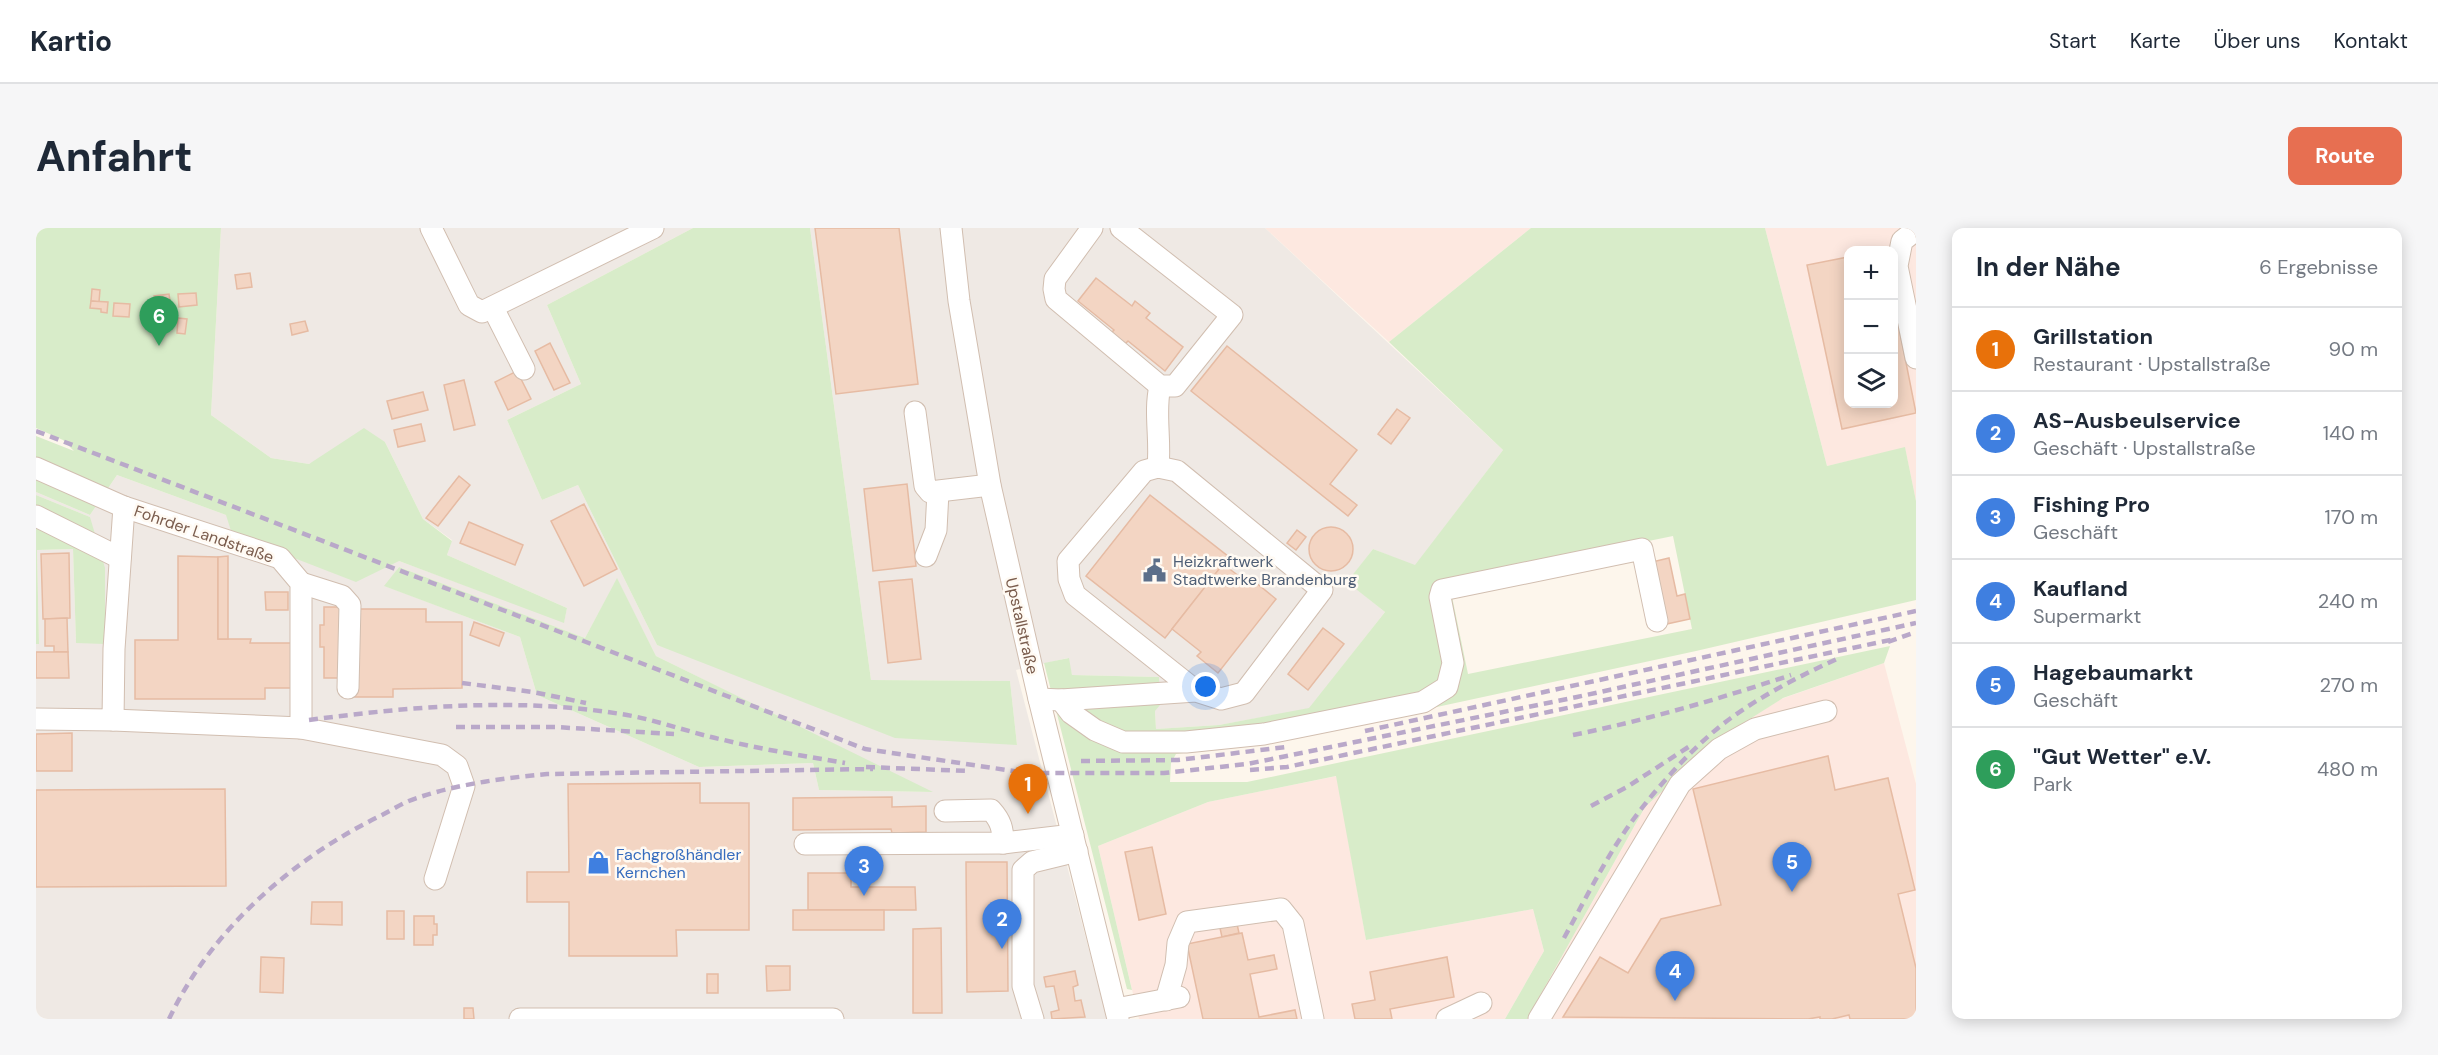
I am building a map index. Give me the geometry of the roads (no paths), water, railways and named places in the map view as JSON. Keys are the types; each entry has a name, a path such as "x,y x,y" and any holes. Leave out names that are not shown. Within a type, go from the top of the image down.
{"street":[{"path":"431,228 469,305 482,312 653,228"},
{"name":"Upstallstraße","path":"951,228 959,301 990,485 1039,699 1117,1014"},
{"path":"1092,228 1055,279 1056,299 1160,386 1175,386 1232,315 1122,228"},
{"path":"1916,230 1902,241 1897,266 1916,358"},
{"path":"493,308 524,369"},
{"path":"1158,467 1160,449 1157,399 1160,386"},
{"path":"915,412 925,486 930,492 990,485"},
{"path":"1158,467 1177,471 1322,590 1244,693 1221,699 1196,691 1075,595 1069,579 1068,561 1144,471 1158,467"},
{"name":"Fohrder Landstraße","path":"36,468 124,507 280,558 301,583"},
{"path":"926,556 936,530 938,492"},
{"name":"Fohrder Landstraße","path":"113,720 114,649 124,507"},
{"path":"36,516 120,558"},
{"path":"1061,700 1071,713 1095,730 1123,742 1186,742 1264,734 1424,702 1447,687 1453,663 1440,597 1442,590 1642,549 1657,621"},
{"path":"302,728 301,583 342,596 350,605 348,688"},
{"path":"1039,699 1061,700 1196,691"},
{"path":"1539,1019 1680,784 1719,749 1755,729 1826,711"},
{"path":"36,719 302,728 442,755 457,766 464,786 435,879"},
{"path":"945,811 991,810 1003,828 1003,843"},
{"path":"805,844 1075,843"},
{"path":"1033,1019 1023,986 1023,870 1032,862 1075,843"},
{"path":"1117,1014 1172,999 1178,943 1187,922 1281,909 1293,924 1313,1019"},
{"path":"1447,1019 1482,1003"},
{"path":"520,1019 833,1019"}],"railway":[{"path":"36,431 865,749 1027,773 1164,773 1247,764 1577,697 1916,623"},
{"path":"1365,731 1916,611"},
{"path":"1888,642 1916,632"},
{"path":"1250,770 1287,767 1895,639"},
{"path":"1564,938 1621,837 1651,796 1690,753 1718,728 1757,701 1839,658"},
{"path":"1573,735 1683,708 1791,675"},
{"path":"462,683 533,692 586,703"},
{"path":"309,720 388,711 468,706 548,706 587,709 651,720 739,744 845,763"},
{"path":"456,727 555,727 674,734"},
{"path":"1591,806 1627,787 1693,744"},
{"path":"1081,761 1178,760 1286,747"},
{"path":"866,767 970,771"},
{"path":"169,1019 207,956 257,900 316,853 347,833 412,800 465,785 547,774 873,769"}],"place":[{"name":"\"Gut Wetter\" e.V.","path":"159,346"},
{"name":"Heizkraftwerk Stadtwerke Brandenburg","path":"1155,570"},
{"name":"Grillstation","path":"1028,814"},
{"name":"Fachgroßhändler Kernchen","path":"598,863"},
{"name":"Hagebaumarkt","path":"1792,892"},
{"name":"Fishing Pro","path":"864,896"},
{"name":"AS-Ausbeulservice","path":"1002,949"},
{"name":"Kaufland","path":"1675,1001"}]}
